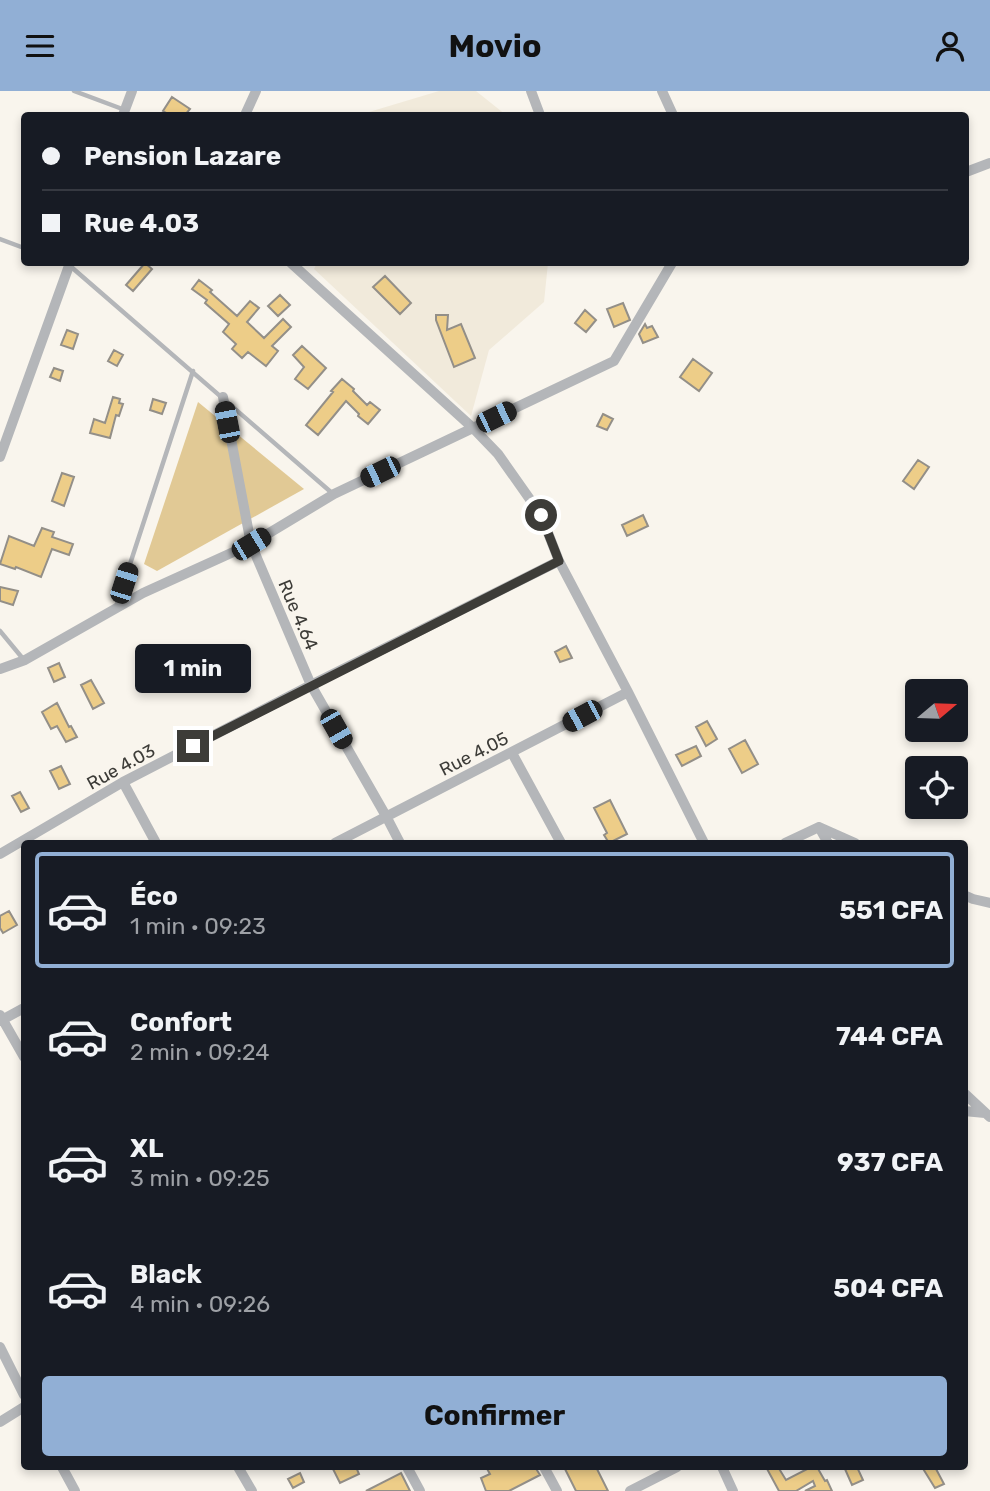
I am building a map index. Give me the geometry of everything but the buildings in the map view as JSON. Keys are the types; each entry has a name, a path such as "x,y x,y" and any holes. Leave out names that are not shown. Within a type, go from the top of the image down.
{"street":[{"path":"127,112 132,91"},
{"path":"246,112 256,91"},
{"path":"531,91 539,112"},
{"path":"662,91 672,112"},
{"path":"969,171 990,163"},
{"path":"0,457 66,266"},
{"path":"294,266 473,428 498,454 541,515 559,561 703,840"},
{"path":"0,669 25,660 143,593 251,544 334,494 614,361 670,266"},
{"name":"Rue 4.64","path":"223,397 251,544 311,685 398,840"},
{"name":"Rue 4.03","path":"24,840 123,782 559,561"},
{"name":"Rue 4.05","path":"341,840 628,692"},
{"path":"513,753 559,840"},
{"path":"123,782 154,840"},
{"path":"791,840 819,827 848,840"},
{"path":"819,827 826,840"},
{"name":"Rue 4.03","path":"0,854 21,842"},
{"path":"968,897 990,903"},
{"path":"21,1009 1,1019 21,1052"},
{"path":"968,1097 988,1118"},
{"path":"968,1112 988,1118"},
{"path":"0,1347 21,1389"},
{"path":"0,1422 21,1409"},
{"path":"64,1470 75,1491"},
{"path":"240,1470 251,1491"},
{"path":"409,1470 420,1491"},
{"path":"546,1470 556,1491"},
{"path":"630,1491 671,1470"},
{"path":"723,1470 733,1491"}],"lane":[{"path":"74,91 121,112"},
{"path":"0,239 21,248"},
{"path":"70,266 334,494"},
{"path":"115,610 193,372"},
{"path":"0,631 25,660"}],"shaded area":[{"path":"439,91 476,91 502,112 369,112"},
{"path":"316,266 548,266 544,302 489,350 471,416 314,269"},
{"path":"198,402 304,489 157,571 144,564"}],"route":[{"path":"193,746 559,561 541,515"}]}
